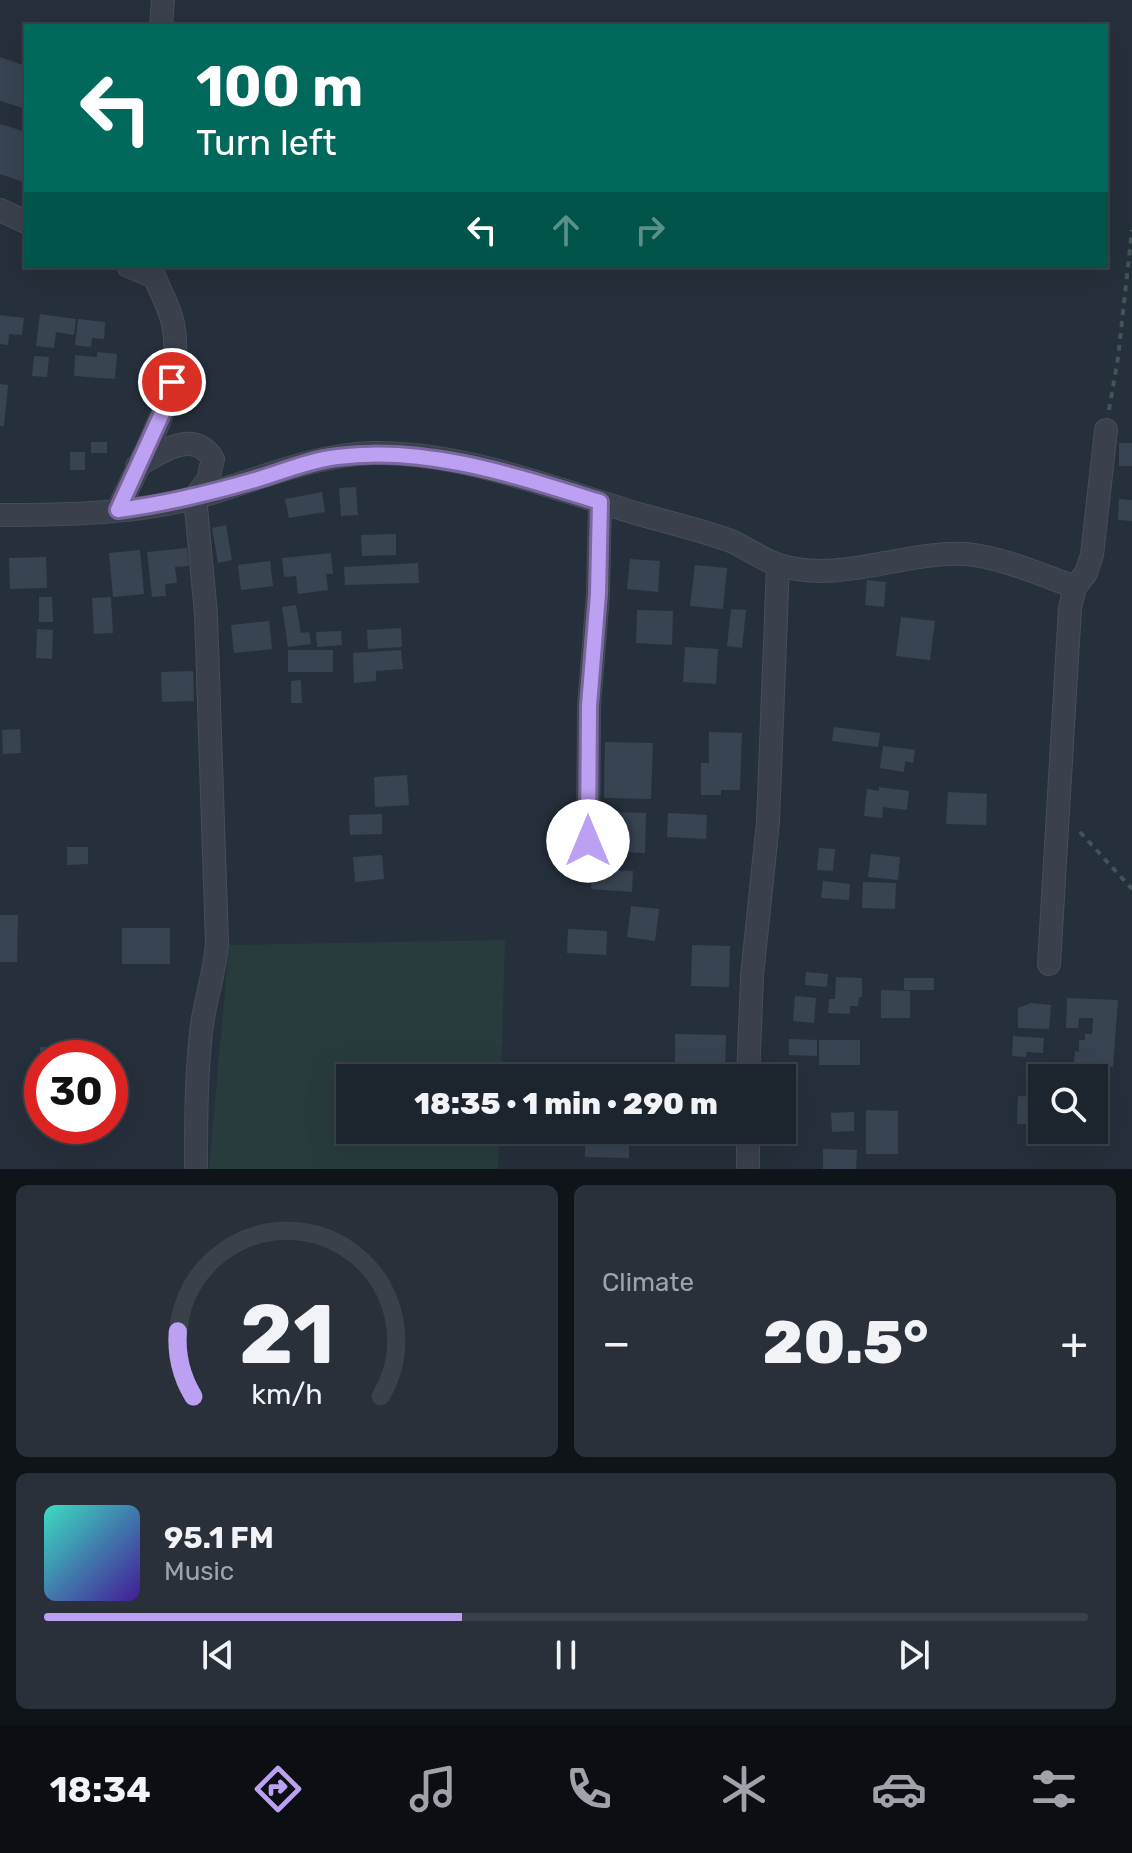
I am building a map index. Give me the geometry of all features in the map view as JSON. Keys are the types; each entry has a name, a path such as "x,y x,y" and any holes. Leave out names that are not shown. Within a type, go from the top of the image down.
{"street":[{"path":"161,24 163,0"},
{"path":"0,210 24,221"},
{"path":"118,510 164,409 172,382 173,325 153,272"},
{"path":"1049,964 1070,608 1075,587 1086,573 1092,555 1106,430"},
{"path":"137,466 166,449 182,444 197,444 206,448 213,459 212,468 195,497 206,614 217,943 215,970 201,1030 196,1101 196,1169"},
{"path":"0,515 118,510 195,497 333,457 374,453 415,456 472,466 730,541 778,565 808,570 837,569 967,554 1075,587"},
{"path":"588,841 589,706 598,594 600,502"},
{"path":"749,1064 752,976 768,822 778,565"},
{"path":"748,1144 748,1169"}],"path":[{"path":"1106,430 1118,358 1132,230"},
{"path":"1058,805 1132,889"}],"shaded area":[{"path":"505,940 501,1064 336,1064 336,1144 499,1144 498,1169 209,1169 229,945"}],"building":[{"path":"0,57 24,65 24,108 0,101"},
{"path":"0,124 24,131 24,182 0,174"},
{"path":"40,314 76,319 74,335 56,332 54,348 36,346"},
{"path":"0,315 24,318 22,335 9,334 8,345 0,344"},
{"path":"78,319 105,322 104,339 92,338 91,347 75,345"},
{"path":"97,352 117,354 115,379 74,376 75,355 97,357"},
{"path":"34,356 49,357 47,377 32,376"},
{"path":"0,384 8,385 4,426 0,426"},
{"path":"91,442 107,442 107,453 91,453"},
{"path":"1119,443 1132,443 1132,466 1119,466"},
{"path":"70,452 85,452 85,470 70,470"},
{"path":"356,487 358,515 341,516 339,488"},
{"path":"322,492 325,512 289,518 285,499"},
{"path":"1119,499 1132,500 1132,521 1118,520"},
{"path":"226,525 232,560 218,563 212,528"},
{"path":"396,534 396,555 362,556 361,535"},
{"path":"187,548 189,566 175,567 177,583 165,584 166,596 152,597 147,552"},
{"path":"140,550 144,594 113,597 109,553"},
{"path":"331,553 333,574 326,574 328,590 298,594 296,576 284,577 282,558"},
{"path":"46,557 47,588 10,589 9,558"},
{"path":"630,559 660,561 658,592 627,589"},
{"path":"270,561 273,586 241,590 238,565"},
{"path":"418,563 419,583 345,585 344,567"},
{"path":"695,565 727,568 723,609 690,606"},
{"path":"867,580 886,582 884,607 865,605"},
{"path":"39,597 52,597 53,622 39,622"},
{"path":"111,597 113,633 94,634 92,598"},
{"path":"296,605 301,633 309,632 311,644 288,647 282,607"},
{"path":"731,609 746,610 742,648 727,646"},
{"path":"637,610 673,611 672,645 636,643"},
{"path":"901,617 935,621 930,660 896,656"},
{"path":"269,621 272,649 234,653 231,625"},
{"path":"401,628 402,647 368,649 367,630"},
{"path":"37,629 53,630 52,659 36,658"},
{"path":"341,631 342,645 317,647 316,632"},
{"path":"685,647 718,649 716,684 683,682"},
{"path":"288,650 333,650 333,672 288,672"},
{"path":"401,650 403,669 376,671 376,681 354,683 353,653"},
{"path":"193,671 194,701 162,702 161,672"},
{"path":"301,680 302,703 291,703 291,681"},
{"path":"834,727 880,733 878,747 832,741"},
{"path":"20,729 21,753 3,754 2,730"},
{"path":"709,732 742,733 740,790 721,790 721,795 701,795 701,763 709,763"},
{"path":"605,742 653,743 651,799 604,798"},
{"path":"883,746 915,750 913,763 905,761 904,772 880,768"},
{"path":"407,775 409,805 375,807 374,777"},
{"path":"879,787 909,791 907,810 883,807 882,818 864,816 867,789 879,791"},
{"path":"948,792 987,794 986,825 946,824"},
{"path":"617,812 646,813 645,853 615,852"},
{"path":"668,813 707,815 706,839 667,837"},
{"path":"382,814 382,834 350,835 349,815"},
{"path":"67,847 88,847 88,864 67,865"},
{"path":"819,848 835,849 833,871 817,870"},
{"path":"871,854 900,857 898,880 868,877"},
{"path":"382,855 384,879 355,882 353,857"},
{"path":"592,869 633,871 632,892 591,889"},
{"path":"823,881 850,884 849,900 821,898"},
{"path":"863,882 896,883 895,909 862,908"},
{"path":"631,906 659,909 655,941 627,937"},
{"path":"0,915 18,915 17,962 0,962"},
{"path":"122,928 170,928 170,964 122,964"},
{"path":"568,929 607,931 606,955 567,953"},
{"path":"692,945 730,946 729,987 691,986"},
{"path":"806,972 828,974 827,987 805,985"},
{"path":"836,977 862,978 862,997 859,997 858,1006 850,1006 850,1014 828,1013 829,999 835,999"},
{"path":"904,978 934,978 934,990 904,990"},
{"path":"881,990 910,991 910,1018 881,1018"},
{"path":"795,996 816,998 814,1023 793,1021"},
{"path":"1067,998 1118,1000 1113,1067 1108,1064 1074,1064 1075,1051 1079,1052 1079,1040 1085,1040 1085,1034 1092,1034 1093,1018 1079,1018 1078,1028 1066,1028"},
{"path":"1031,1003 1051,1005 1049,1029 1018,1028 1018,1008"},
{"path":"675,1034 726,1035 725,1064 675,1064"},
{"path":"1013,1036 1044,1038 1043,1053 1027,1052 1026,1057 1012,1056"},
{"path":"789,1039 817,1040 817,1056 789,1055"},
{"path":"819,1040 860,1040 860,1065 819,1065"},
{"path":"1018,1096 1028,1096 1028,1124 1017,1124"},
{"path":"866,1110 898,1111 898,1154 866,1154"},
{"path":"854,1112 854,1131 832,1132 831,1113"},
{"path":"585,1144 629,1144 629,1158 585,1157"},
{"path":"823,1149 857,1150 856,1169 823,1169"}],"route":[{"path":"172,382 164,409 118,510 195,497 333,457 374,453 415,456 472,466 600,502 598,594 589,706 588,841"}]}
